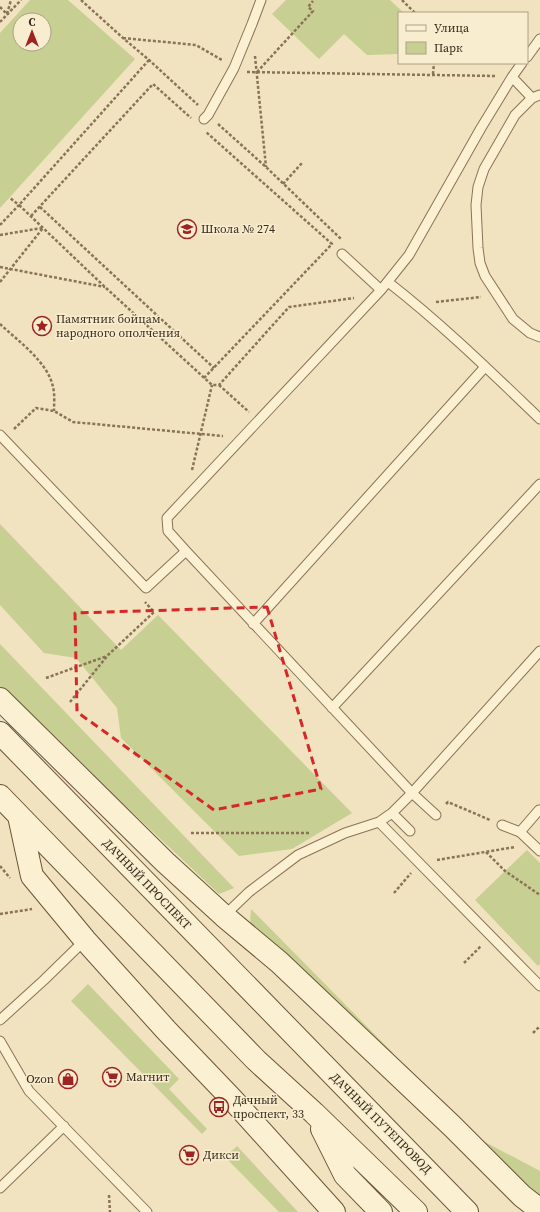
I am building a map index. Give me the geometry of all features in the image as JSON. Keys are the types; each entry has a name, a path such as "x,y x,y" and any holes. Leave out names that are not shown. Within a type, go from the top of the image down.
{"main road":[{"path":"0,699 165,862 224,916 279,962 452,1126 522,1196 540,1210"},
{"name":"ДАЧНЫЙ ПРОСПЕКТ","path":"0,733 294,1035"},
{"path":"1,799 256,1060 314,1113 416,1212"},
{"path":"19,816 32,876 85,940 334,1212"},
{"name":"ДАЧНЫЙ ПУТЕПРОВОД","path":"294,1035 467,1212"},
{"path":"314,1113 345,1175 381,1212"},
{"path":"445,1188 480,1212"}],"lane":[{"path":"206,117 234,68 261,0"},
{"path":"528,56 540,39"},
{"path":"436,815 412,793 186,551 168,531 167,518 388,282 409,255 481,128 521,64"},
{"path":"512,77 536,96 515,115 484,169 478,187 476,205 478,248 480,263 485,276 514,319 530,333 540,337"},
{"path":"342,254 381,290"},
{"path":"388,282 416,304 486,367 540,419"},
{"path":"253,624 486,367"},
{"path":"2,437 146,588 186,551"},
{"path":"332,708 540,484"},
{"path":"224,916 249,892 298,855 345,834 379,822 392,813 412,793 540,651"},
{"path":"520,832 539,810"},
{"path":"392,813 410,831"},
{"path":"379,822 540,986"},
{"path":"502,825 520,832 540,851"},
{"path":"0,1020 85,940"},
{"path":"0,1041 29,1091 147,1212"},
{"path":"0,1188 64,1126"}],"path":[{"path":"7,14 12,0"},
{"path":"0,22 21,0"},
{"path":"81,0 149,60 206,117 266,167 343,242"},
{"path":"402,0 414,12"},
{"path":"256,73 313,11 308,7 313,1"},
{"path":"0,7 7,14"},
{"path":"123,38 196,45 226,63"},
{"path":"255,52 266,167"},
{"path":"0,225 149,60"},
{"path":"433,74 434,64"},
{"path":"240,72 502,76"},
{"path":"30,216 153,84 193,120"},
{"path":"204,131 332,244 204,378"},
{"path":"283,184 302,163"},
{"path":"10,198 204,378 212,385 219,386 259,420"},
{"path":"40,207 214,368"},
{"path":"0,235 43,228"},
{"path":"0,282 43,228"},
{"path":"0,267 106,288"},
{"path":"219,386 289,307 355,298 381,290"},
{"path":"434,302 486,297"},
{"path":"0,324 36,358 47,371 54,387 54,411"},
{"path":"193,490 190,476 212,385"},
{"path":"2,437 36,408 54,411 74,422 226,436 236,445"},
{"path":"70,702 108,656 154,612 138,595 146,588"},
{"path":"46,678 108,656"},
{"path":"436,815 448,802 502,825"},
{"path":"191,833 345,834"},
{"path":"434,861 521,846"},
{"path":"486,852 506,871 540,895"},
{"path":"394,893 420,864"},
{"path":"0,914 35,909"},
{"path":"464,963 491,936"},
{"path":"533,1033 540,1026"}],"highlighted area":[{"path":"267,607 321,789 214,810 77,712 75,613"}],"green space":[{"path":"30,0 68,0 135,59 0,208 0,33 12,20 12,52 52,52 52,12 19,12"},
{"path":"286,0 390,0 403,12 398,12 398,54 367,55 344,34 319,59 272,14"},
{"path":"0,524 121,650 158,615 352,813 292,849 239,856 121,738 117,708 76,658 44,653 0,605"},
{"path":"0,644 234,888 219,894 0,688"},
{"path":"527,850 540,863 540,964 538,966 475,900"},
{"path":"251,909 393,1053 391,1054 250,924"},
{"path":"88,984 179,1079 169,1089 207,1129 202,1134 71,1001"},
{"path":"470,1134 540,1171 540,1197 529,1191"},
{"path":"237,1146 298,1212 279,1212 225,1157"}],"place":[{"name":"Школа № 274","path":"187,229"},
{"name":"Памятник бойцам народного ополчения","path":"42,326"},
{"name":"Магнит","path":"112,1077"},
{"name":"Ozon","path":"68,1079"},
{"name":"Дачный проспект, 33","path":"219,1107"},
{"name":"Дикси","path":"189,1155"}]}
